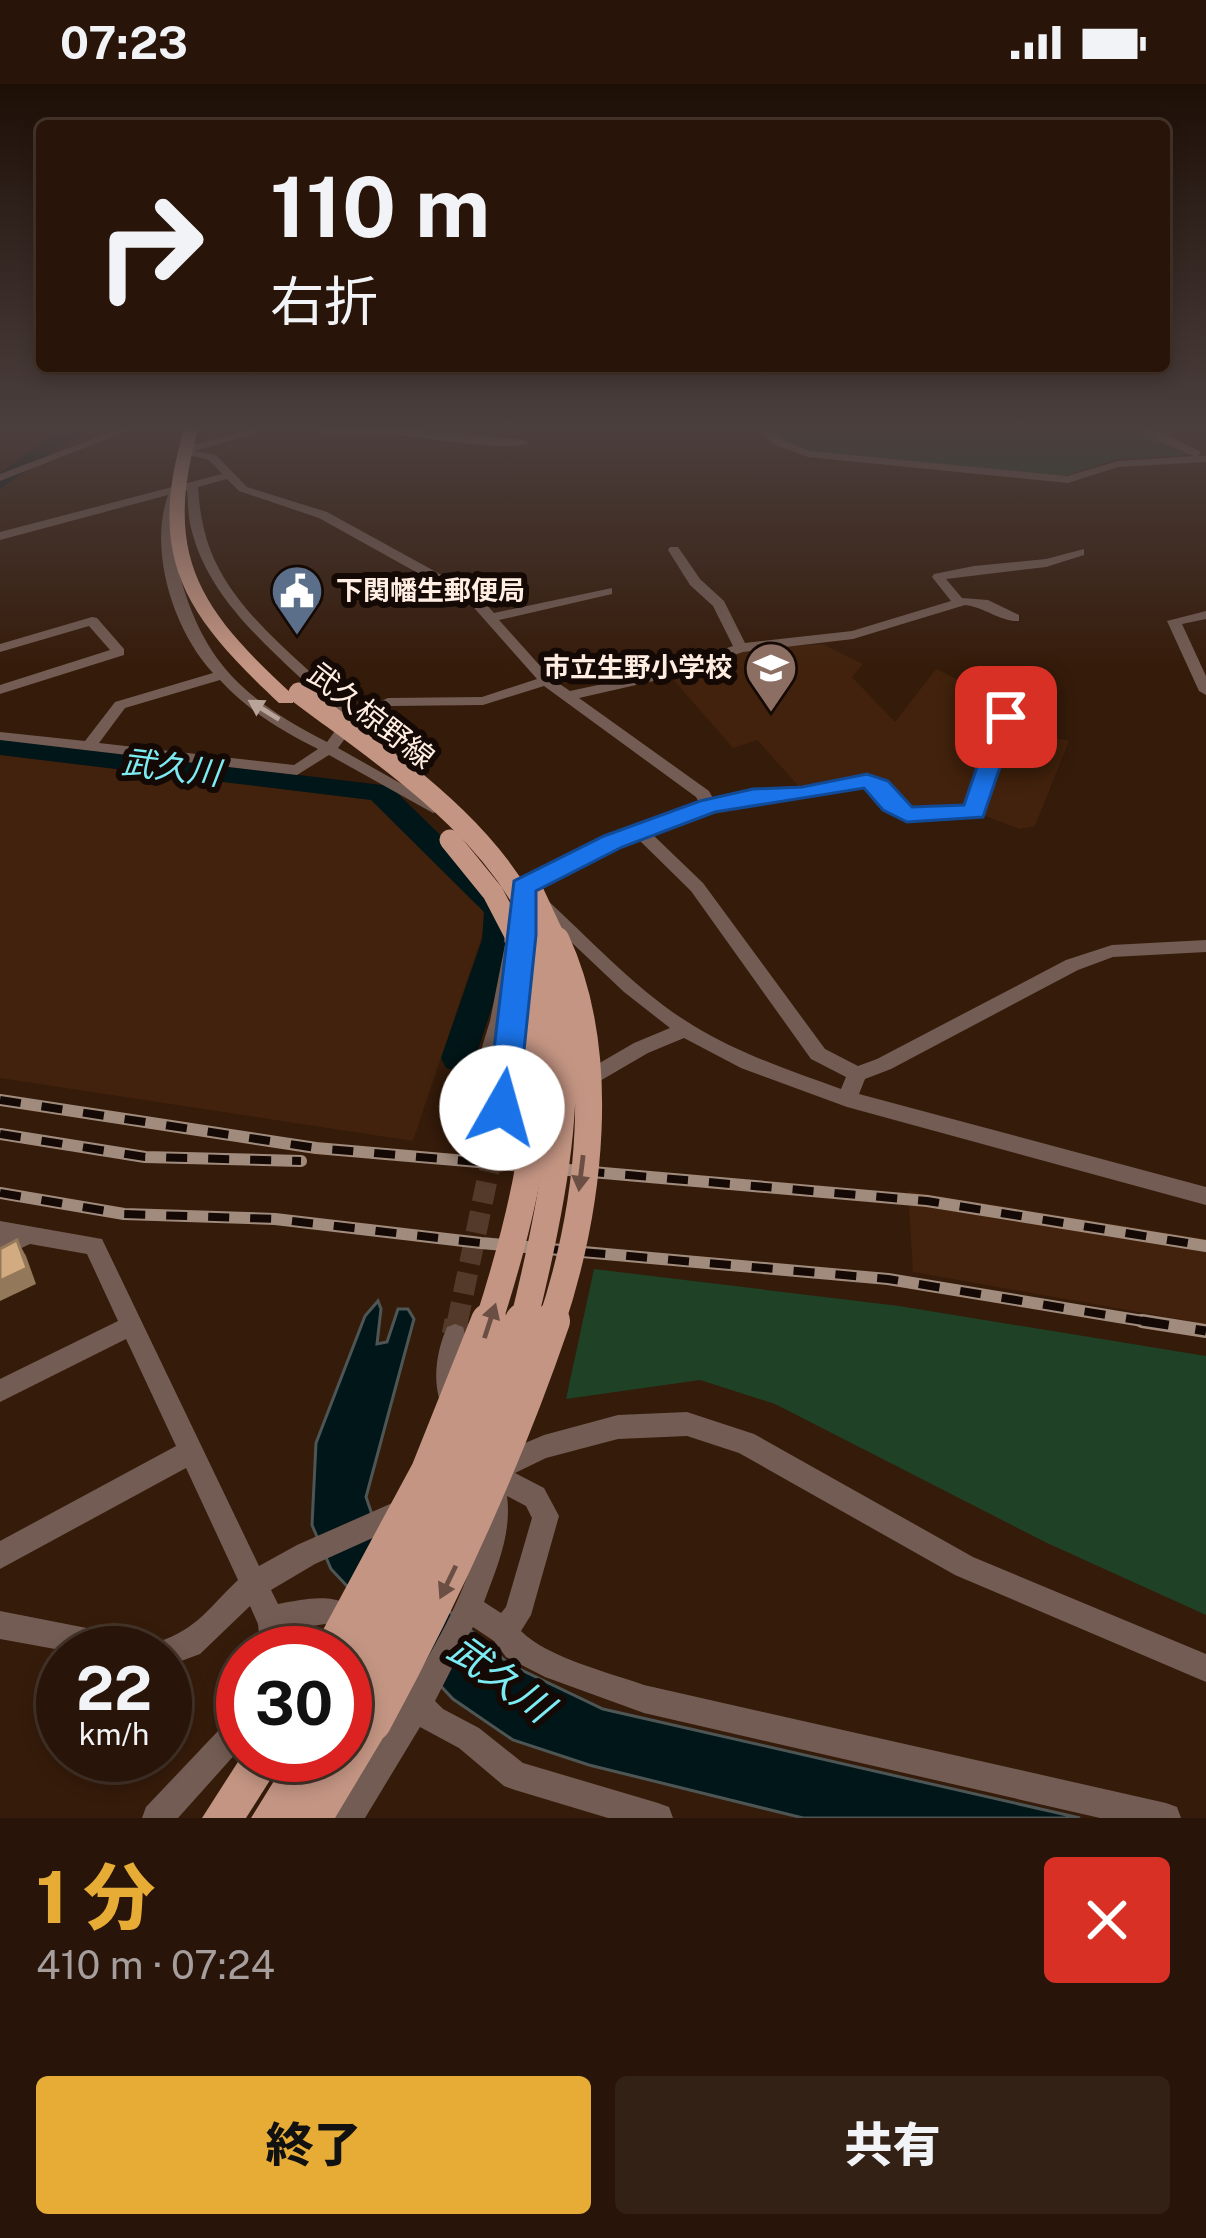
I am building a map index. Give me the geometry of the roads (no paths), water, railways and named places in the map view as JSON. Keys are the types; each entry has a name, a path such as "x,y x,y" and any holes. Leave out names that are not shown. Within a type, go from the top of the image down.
{"main road":[{"name":"武久椋野線","path":"181,507 176,546 195,598 236,653 376,762 457,834 520,917 539,964 560,1060 554,1181 542,1250 509,1361 461,1484 372,1683"},
{"path":"347,1626 418,1499 469,1385 520,1217 538,1073 529,975 500,903 448,838 376,762"},
{"path":"372,1694 451,1576 527,1399 562,1286 586,1124 580,999 567,950 552,919 498,849 376,762"},
{"path":"222,1818 247,1782"},
{"path":"271,1818 295,1782"},
{"path":"312,1818 328,1782"}],"street":[{"path":"0,536 111,507"},
{"path":"176,507 166,529 175,585 191,638 219,676 252,704 437,811"},
{"path":"189,507 199,544 229,598 437,811 685,1030 791,1082 1206,1196"},
{"path":"298,507 375,542 473,598 546,681 703,794 709,806"},
{"path":"674,550 695,582 718,604 741,648"},
{"path":"958,603 938,577 968,568 1058,563 1080,552"},
{"path":"490,617 607,591"},
{"path":"568,696 653,677 741,648 821,642 938,613 958,603 983,603 1014,618"},
{"path":"1204,682 1174,621 1206,615"},
{"path":"0,649 92,621 118,652 0,690"},
{"path":"89,746 120,705 219,676"},
{"path":"0,736 297,770 331,747 352,719 388,702 483,701 546,681"},
{"path":"523,887 640,832 709,806 867,781 879,786 892,805 907,814 974,812 1006,717"},
{"path":"640,832 697,887 818,1054 857,1073 884,1064 1072,965 1112,951 1206,946"},
{"path":"502,1108 523,935 523,887"},
{"path":"523,887 499,1021 487,1061 453,1110 475,1120 512,1123 641,1048 685,1030"},
{"path":"847,1099 857,1073"},
{"path":"0,1230 94,1246 271,1626"},
{"path":"0,1248 28,1235"},
{"path":"0,1391 130,1326"},
{"path":"348,1818 465,1613 498,1524 497,1495 449,1395 454,1335"},
{"path":"192,1642 253,1585 487,1472 618,1427 687,1424 745,1443 964,1566 1206,1668"},
{"path":"0,1556 188,1453"},
{"path":"487,1472 535,1497 546,1516 518,1615 504,1631"},
{"path":"270,1619 316,1610 343,1615 421,1697 514,1775 658,1818"},
{"path":"465,1613 504,1631 516,1646 555,1667 644,1700 1166,1818"},
{"path":"0,1625 36,1632"},
{"path":"157,1818 216,1754"}],"water":[{"path":"378,1301 377,1344 387,1342 398,1309 408,1309 414,1319 366,1497 377,1529 414,1580 509,1664 603,1709 1080,1818 803,1818 589,1765 513,1740 453,1699 331,1569 312,1525 316,1443 365,1316"}],"waterway":[{"name":"武久川","path":"0,747 380,792 500,909 498,940 459,1058"}],"tunnel":[{"path":"457,1324 502,1108"},
{"path":"455,1335 458,1321"}],"railway":[{"path":"0,1100 316,1148 927,1201 1206,1246"},
{"path":"0,1134 145,1157 301,1161"},
{"path":"0,1193 124,1214 275,1219 481,1243 888,1279 1157,1323"},
{"path":"1142,1321 1157,1323"},
{"path":"1157,1323 1206,1331"}],"place":[{"name":"下関幡生郵便局","path":"297,637"},
{"name":"市立生野小学校","path":"771,714"}]}
